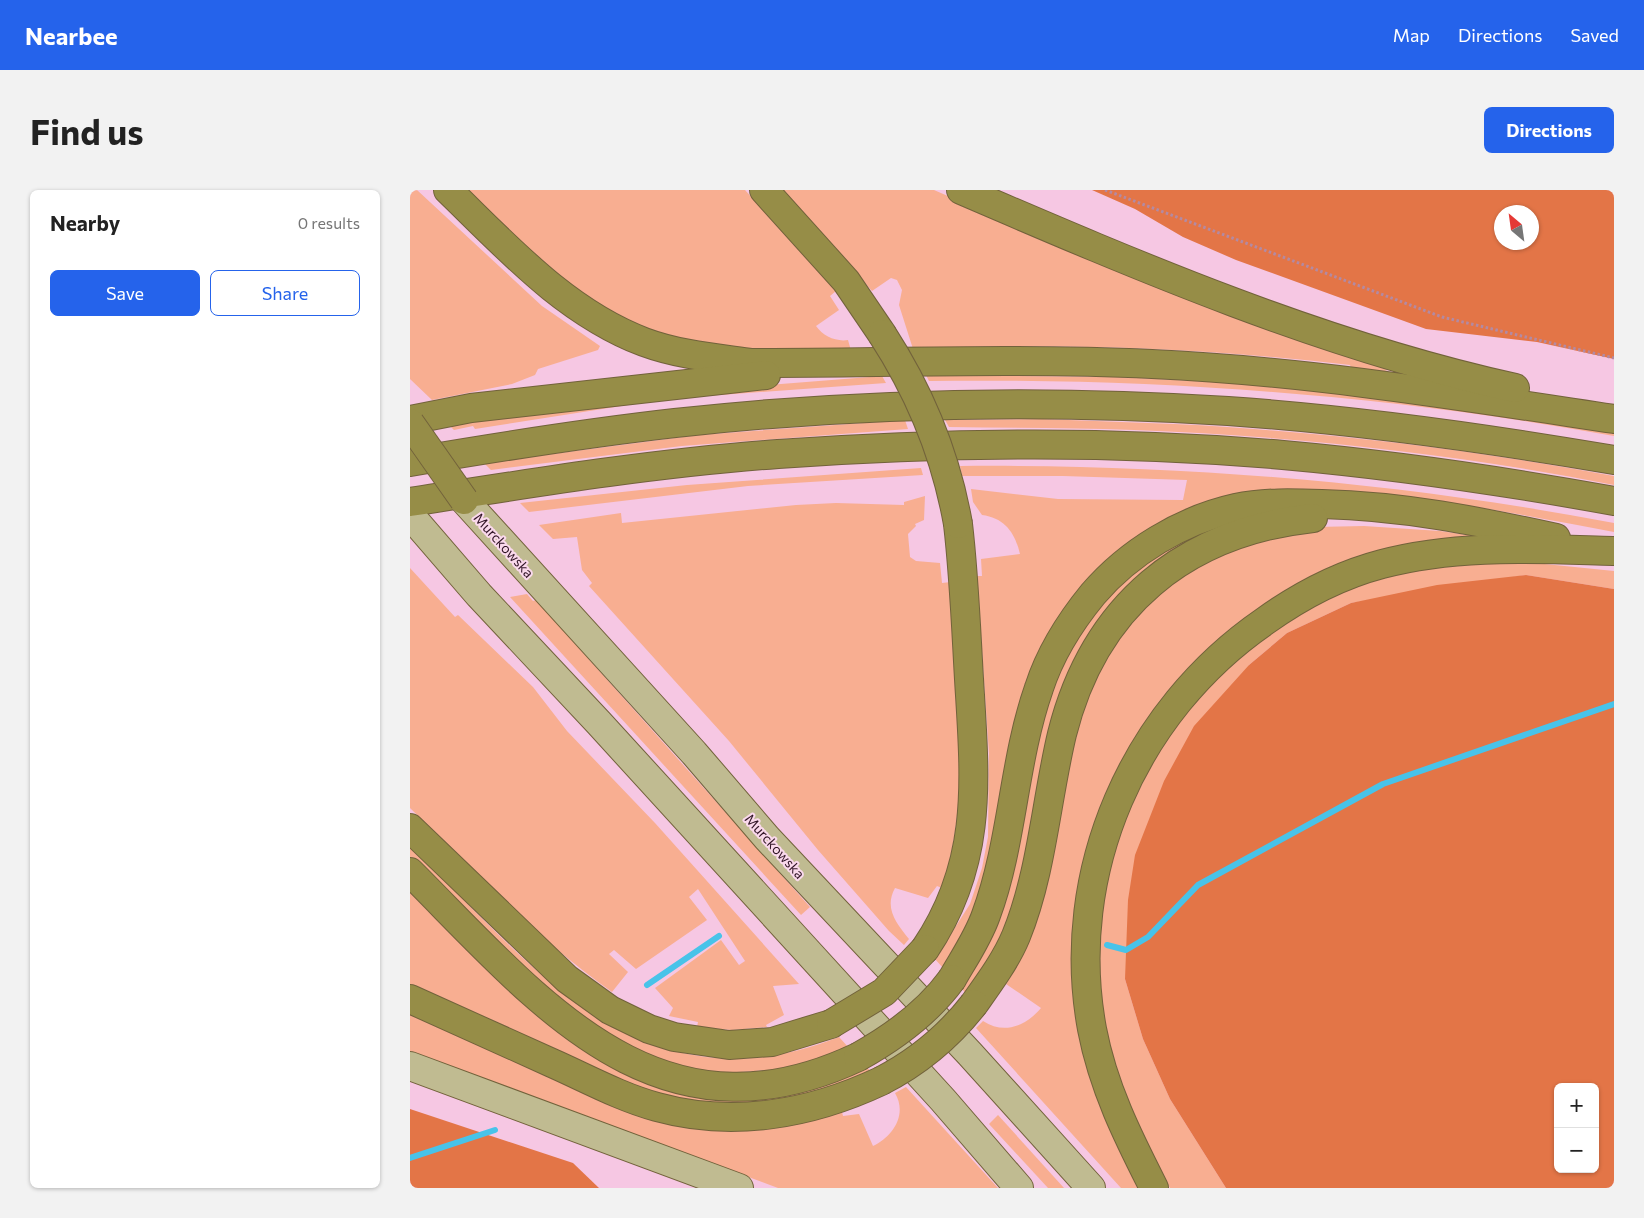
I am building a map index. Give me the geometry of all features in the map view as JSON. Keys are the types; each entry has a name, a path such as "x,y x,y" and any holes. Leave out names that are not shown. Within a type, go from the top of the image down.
{"highway":[{"path":"448,190 552,289 615,330 646,343 686,354 752,363 1153,364 1266,373 1614,419"},
{"path":"410,828 567,979 610,1010 649,1029 674,1037 729,1045 772,1042 831,1024 857,1011 884,992 925,950 943,921 958,886 967,853 974,799 973,745 958,524 949,482 930,428 908,378 882,334 846,281 764,190"},
{"path":"960,190 1047,227 1283,320 1458,376 1614,411"},
{"path":"464,500 410,422 509,404 884,363"},
{"path":"410,462 676,423 883,408 1039,405 1227,411 1345,421 1492,439 1614,460"},
{"path":"410,502 588,474 686,462 885,448 1047,445 1232,451 1348,461 1431,471 1614,501"},
{"path":"410,872 524,986 594,1043 630,1063 672,1078 728,1087 780,1084 829,1071 858,1057 892,1036 920,1014 952,979 974,943 993,893 1028,724 1048,665 1059,643 1084,606 1105,580 1149,545 1191,523 1235,508 1284,503 1410,509 1499,525 1613,551"},
{"path":"410,999 618,1093 656,1107 687,1113 750,1117 788,1113 822,1105 881,1081 908,1066 932,1048 974,1004 1015,938 1027,903 1063,732 1086,667 1112,626 1149,586 1179,562 1203,548 1242,531 1280,522 1350,517 1499,525"},
{"path":"1154,1188 1135,1154 1103,1074 1092,1028 1086,968 1090,904 1100,849 1124,787 1156,728 1182,696 1231,645 1284,607 1346,576 1381,564 1439,553 1516,549 1613,551"}],"main road":[{"name":"Murckowska","path":"464,500 694,753 767,838 970,1054 1090,1188"},
{"path":"410,515 479,595 599,723 890,1042 1014,1184"},
{"path":"410,1066 739,1188"}],"path":[{"path":"1105,190 1442,318 1614,358"}],"shaded area":[{"path":"410,190 417,190 542,306 600,346 598,350 538,369 535,375 512,384 432,400 410,379"},
{"path":"461,190 745,190 836,291 830,296 839,310 816,326 830,338 848,340 852,354 790,355 698,346 624,322 570,288"},
{"path":"783,190 934,190 994,216 1388,370 1351,368 1350,365 1241,354 1132,348 1023,346 913,349 899,305 902,290 897,280 891,278 872,291"},
{"path":"1092,190 1614,190 1614,359 1537,342 1426,329 1236,260 1183,237 1135,209"},
{"path":"926,375 1122,377 1287,386 1614,430 1614,436 1444,410 1273,392 1102,383 929,381"},
{"path":"882,376 886,383 666,399 475,429 473,426 454,430 448,424 472,423 472,420 680,392"},
{"path":"1042,419 1227,427 1390,442 1480,454 1614,476 1614,485 1495,464 1315,442 1134,430 949,427 945,420"},
{"path":"905,420 908,429 682,446 491,470 484,463 698,435"},
{"path":"960,466 1125,468 1207,472 1370,486 1533,509 1614,523 1614,532 1453,503 1372,493 1291,489 1086,584 984,884 967,929 943,968 935,959 970,904 982,868 988,837 989,754 977,576 982,576 981,559 1020,554 1015,539 1008,528 997,519 982,515 973,502 971,489 1058,499 1183,500 1187,480 1063,476 962,476"},
{"path":"921,468 923,475 748,486 529,512 520,503 687,485"},
{"path":"925,496 924,520 915,524 916,526 908,534 910,557 916,561 940,563 942,583 951,582 959,697 960,776 951,852 942,888 937,886 928,898 895,888 892,895 891,909 893,915 909,939 904,945 889,931 818,850 729,741 589,586 592,583 582,570 577,537 553,539 539,525 621,513 622,523 796,505 836,503 904,505 904,502"},
{"path":"1223,525 1172,552 1126,589 1011,912 998,944 967,995 959,985 1030,768 1051,687 1076,635 1125,577 1190,535"},
{"path":"1364,526 1440,531 1495,539 1430,545 1193,667 1076,924 1143,1188 1121,1188 976,1028 983,1021 991,1025 1007,1028 1022,1024 1041,1008 1006,984 1015,967 1074,727 1109,647 1158,589 1216,553 1315,527"},
{"path":"1474,562 1525,562 1614,571 1614,589 1526,575 1351,603 1287,633 1249,665 1125,979 1143,1039 1170,1099 1226,1188 1170,1188 1149,1154 1106,1044 1096,947 1116,835 1172,725 1245,649 1315,604 1364,583 1412,570"},
{"path":"410,568 455,617 458,615 533,687 567,731 655,823 799,984 773,986 784,1015 766,1025 767,1027 732,1030 697,1027 698,1022 669,1016 673,1008 655,988 721,940 739,965 745,961 698,889 689,897 707,920 636,969 614,950 609,954 628,972 612,992 584,972 532,928 410,808"},
{"path":"1526,575 1614,589 1614,1188 1226,1188 1170,1099 1143,1039 1125,979 1128,900 1135,855 1164,781 1194,726 1249,665 1287,633 1351,603 1437,585"},
{"path":"527,594 533,601 536,600 810,907 801,915 510,597"},
{"path":"410,846 503,939 550,981 598,1017 650,1043 707,1057 769,1056 839,1037 849,1048 794,1068 728,1073 701,1071 666,1063 631,1050 539,984 410,858"},
{"path":"410,887 568,1037 605,1062 638,1078 865,1065 873,1074 815,1096 729,1106 672,1098 640,1088 410,987"},
{"path":"410,1010 584,1089 782,1126 842,1112 843,1116 859,1114 873,1146 886,1137 896,1124 900,1109 895,1093 906,1087 998,1188 778,1188 410,1051"},
{"path":"410,1109 573,1163 599,1188 410,1188"},
{"path":"998,1115 1064,1188 1048,1188 989,1124"}],"waterway":[{"path":"1107,945 1126,950 1148,937 1198,885 1383,784 1614,704"},
{"path":"647,985 719,936"},
{"path":"410,1158 495,1130"}]}
